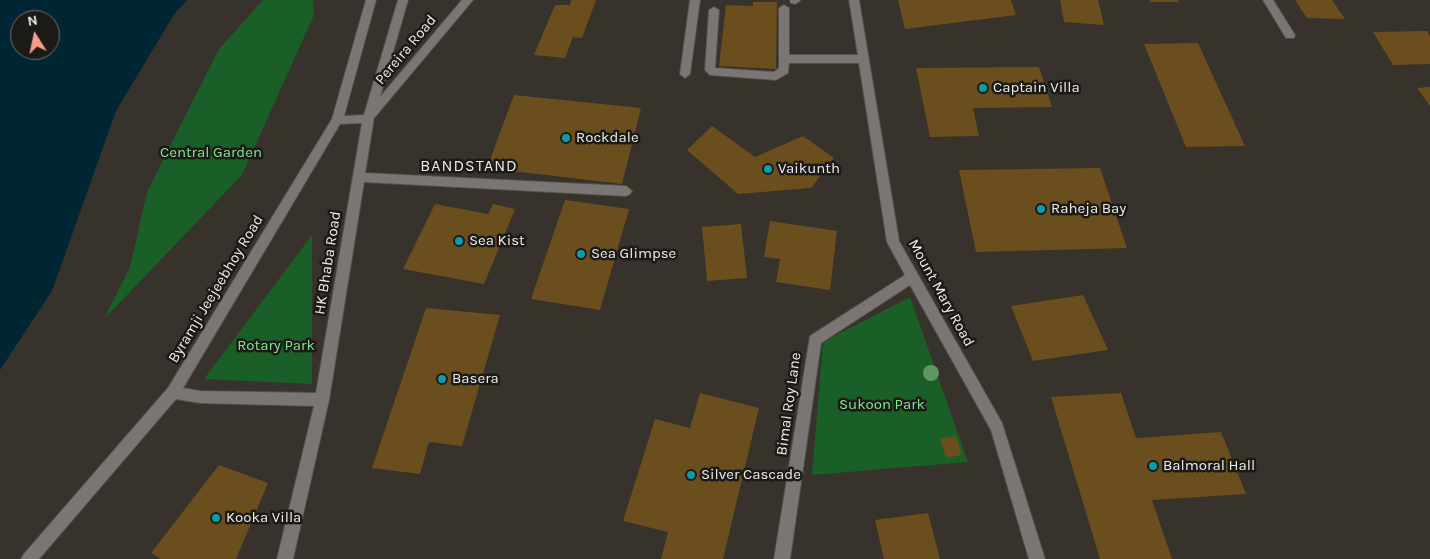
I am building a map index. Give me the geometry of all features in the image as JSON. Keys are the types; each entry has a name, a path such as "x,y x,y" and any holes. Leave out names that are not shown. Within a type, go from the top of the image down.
{"street":[{"name":"Byramji Jeejeebhoy Road","path":"29,559 172,392 337,120 371,0"},
{"path":"337,120 368,119 404,0"},
{"name":"Pereira Road","path":"368,119 468,0"},
{"path":"685,74 695,0"},
{"name":"Mount Mary Road","path":"854,0 893,242 998,428 1037,559"},
{"path":"1268,0 1290,35"},
{"path":"714,10 710,70 714,72 776,76 784,70 784,8"},
{"path":"784,59 864,59"},
{"name":"HK Bhaba Road","path":"285,559 322,400 368,119"},
{"path":"358,177 626,191"},
{"name":"Bimal Roy Lane","path":"782,559 815,340 913,276"},
{"path":"172,392 200,398 322,400"}],"green space":[{"name":"Central Garden","path":"263,0 313,0 314,15 242,175 104,319 130,267 147,192 219,49"},
{"name":"Rotary Park","path":"312,235 312,384 204,379"},
{"name":"Sukoon Park","path":"910,297 968,462 812,475 823,342"}],"water":[{"path":"0,0 187,0 175,13 116,111 52,291 0,370"}],"building":[{"path":"571,0 596,0 582,38 573,37 565,58 534,55 555,5 570,5"},
{"path":"898,0 1011,0 1016,15 905,29"},
{"path":"1060,0 1098,0 1104,25 1064,22"},
{"path":"1150,0 1178,0 1179,2 1150,2"},
{"path":"1295,0 1332,0 1345,19 1307,18"},
{"path":"753,2 777,2 776,69 719,66 726,5 753,6"},
{"path":"1427,31 1430,36 1430,64 1393,65 1373,32"},
{"path":"1198,43 1245,146 1186,147 1144,44"},
{"name":"Captain Villa","path":"1039,67 1052,107 973,108 979,136 930,137 916,68"},
{"path":"1430,87 1430,106 1417,88"},
{"name":"Rockdale","path":"514,95 641,108 622,184 487,168"},
{"name":"Vaikunth","path":"712,126 755,157 803,136 834,158 811,188 738,194 687,150"},
{"name":"Raheja Bay","path":"1100,168 1127,248 976,252 959,170"},
{"name":"Sea Glimpse","path":"565,200 629,209 600,310 531,299"},
{"name":"Sea Kist","path":"435,204 488,214 493,204 515,209 484,284 403,269"},
{"path":"770,221 837,231 830,290 776,282 780,259 764,257"},
{"path":"741,224 747,278 707,281 702,227"},
{"path":"1083,295 1108,350 1033,361 1011,306"},
{"name":"Basera","path":"426,308 500,315 462,446 429,442 420,474 372,468"},
{"name":"Silver Cascade","path":"700,393 759,408 723,559 661,559 668,532 623,521 655,419 690,428"},
{"name":"Balmoral Hall","path":"1121,393 1136,438 1221,432 1246,494 1152,500 1172,559 1100,559 1051,397"},
{"path":"956,436 962,455 946,458 940,439"},
{"name":"Kooka Villa","path":"219,465 268,483 236,559 161,559 151,553"},
{"path":"928,513 940,559 884,559 875,520"}],"place":[{"name":"Captain Villa","path":"983,88"},
{"name":"Rockdale","path":"566,138"},
{"name":"Vaikunth","path":"768,169"},
{"name":"Raheja Bay","path":"1041,209"},
{"name":"Sea Kist","path":"459,241"},
{"name":"Sea Glimpse","path":"581,254"},
{"name":"Basera","path":"442,379"},
{"name":"Balmoral Hall","path":"1153,466"},
{"name":"Silver Cascade","path":"691,475"},
{"name":"Kooka Villa","path":"216,518"}],"district":[{"name":"BANDSTAND","path":"469,166"}]}
